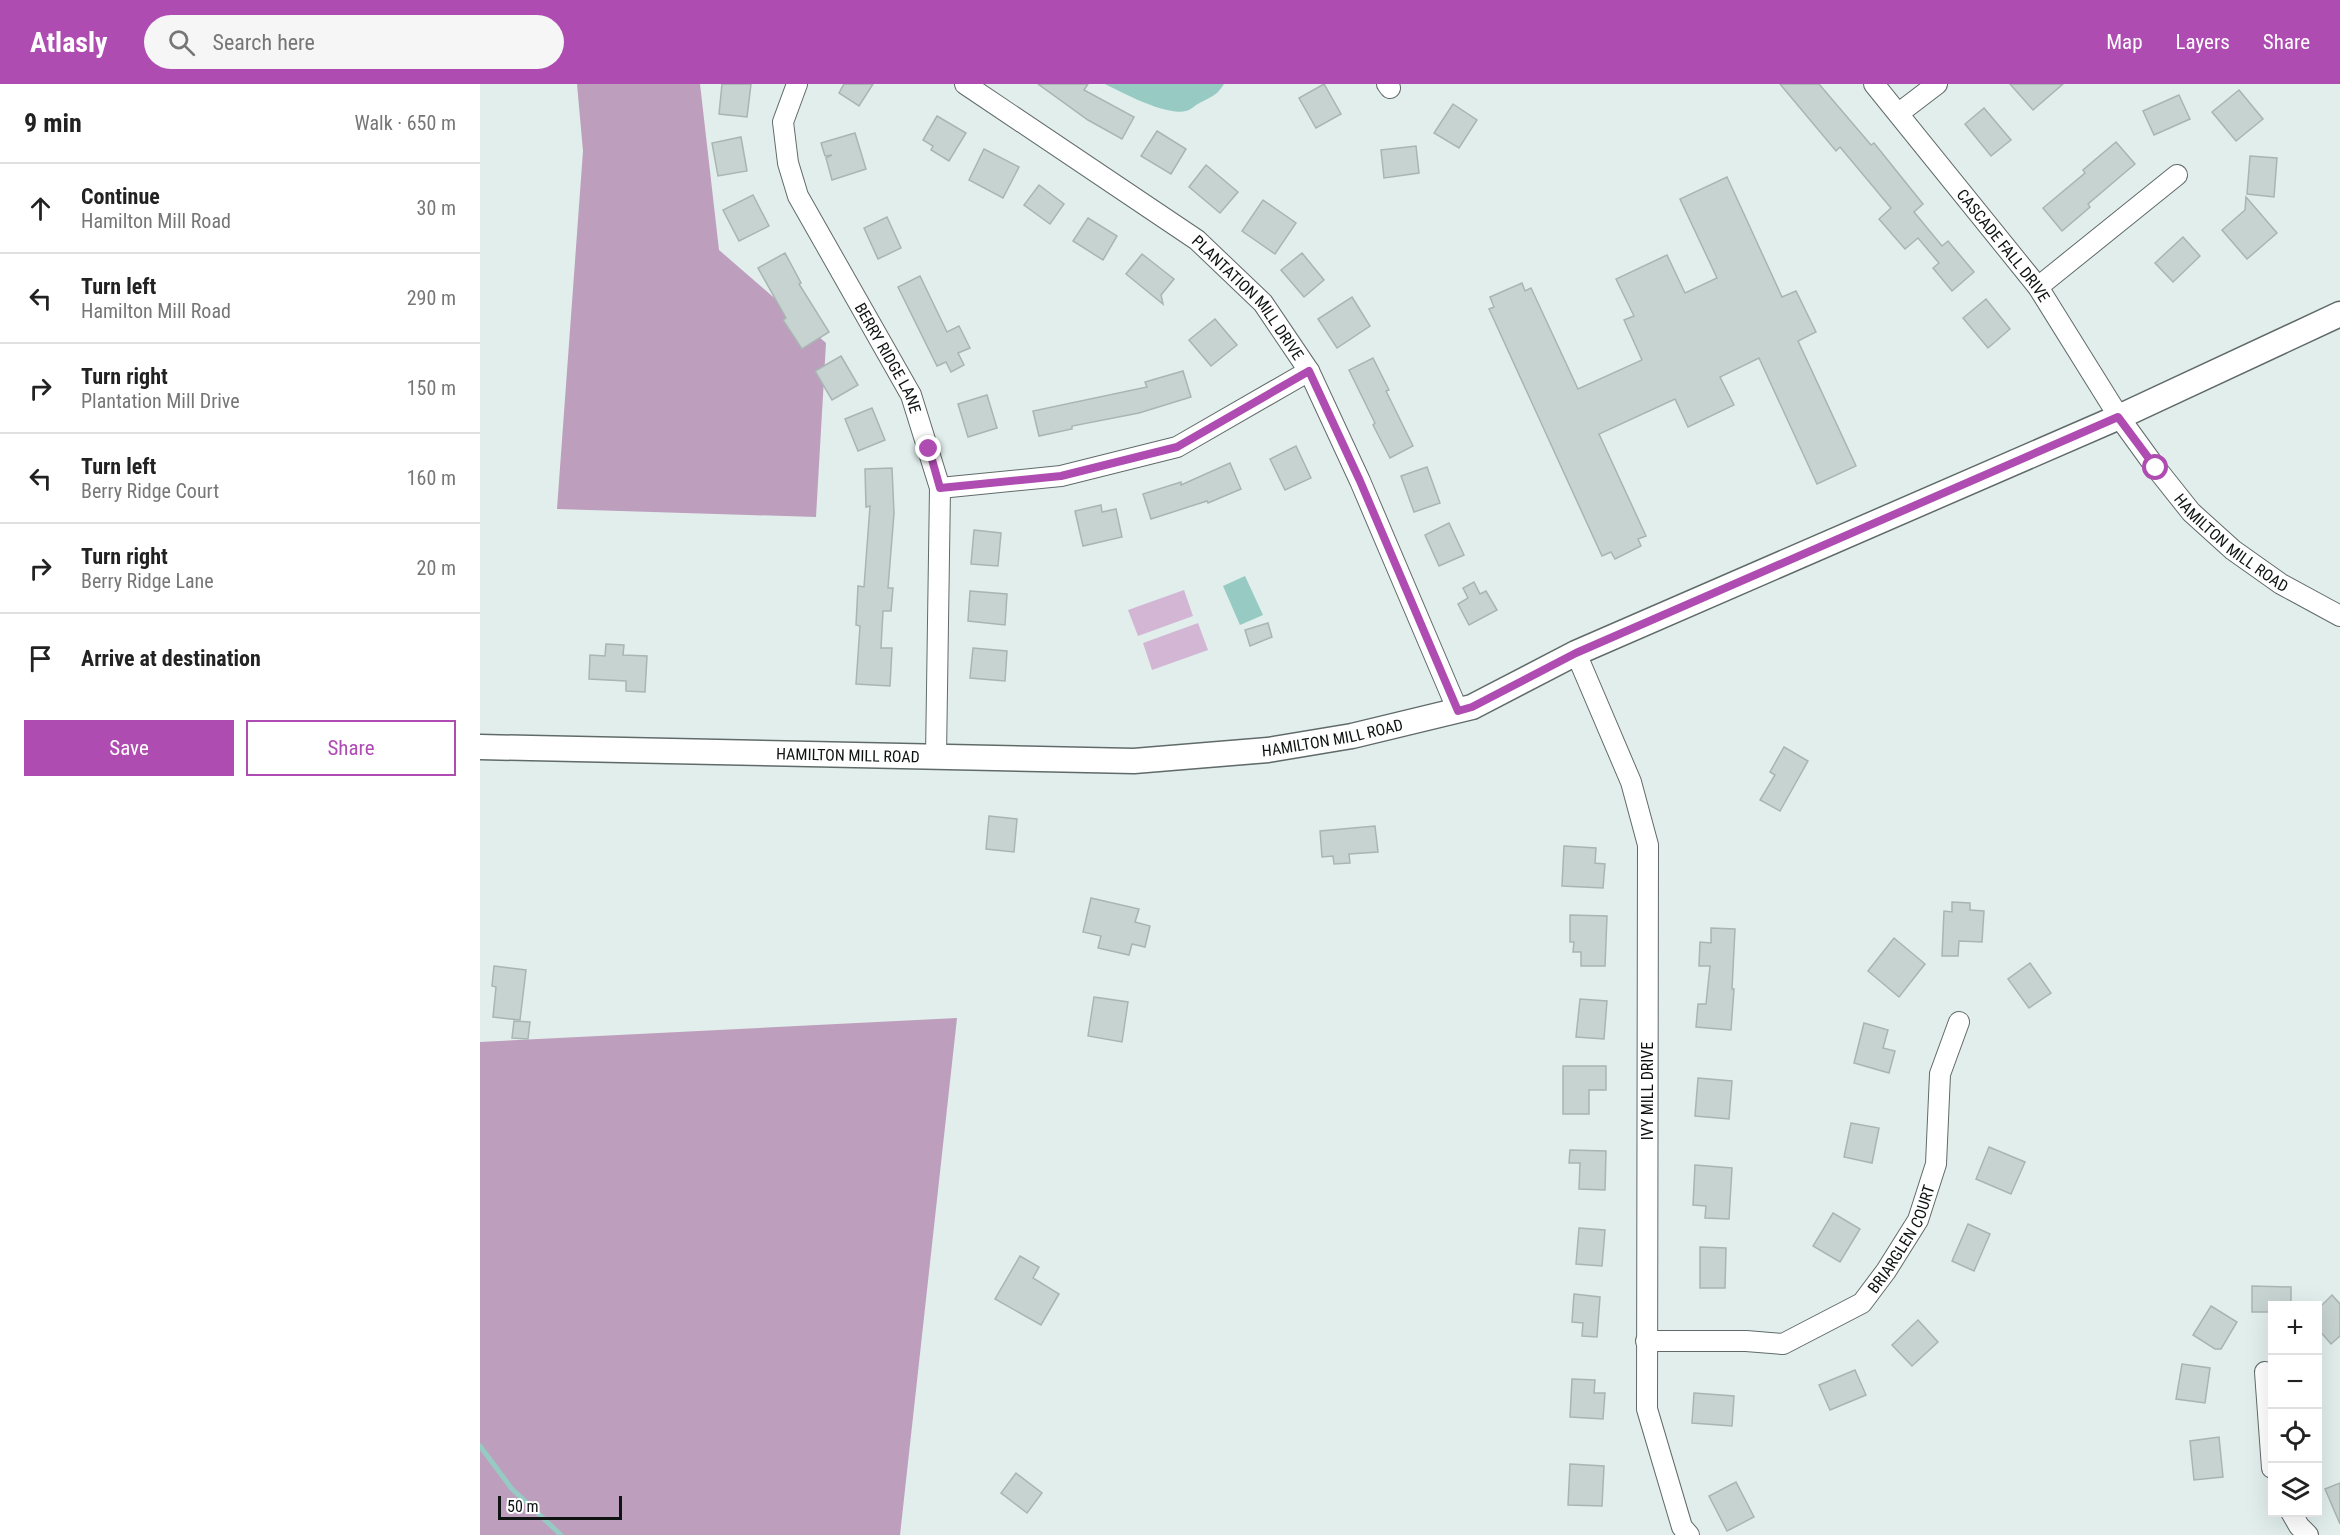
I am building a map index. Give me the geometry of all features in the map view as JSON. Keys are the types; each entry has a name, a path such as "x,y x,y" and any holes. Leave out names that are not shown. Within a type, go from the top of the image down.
{"main road":[{"name":"HAMILTON MILL ROAD","path":"480,747 1134,761 1241,752 1352,736 1472,707 1576,653 2118,417 2340,314"}],"street":[{"name":"BERRY RIDGE LANE","path":"797,84 783,122 788,163 798,196 911,395 940,488 936,757"},
{"name":"PLANTATION MILL DRIVE","path":"964,84 1197,240 1263,303 1309,371 1360,481 1458,711"},
{"name":"CASCADE FALL DRIVE","path":"1874,84 2038,287 2118,417"},
{"path":"1899,114 1937,84"},
{"path":"2038,287 2177,175"},
{"path":"940,488 1061,476 1177,447 1309,371"},
{"name":"HAMILTON MILL ROAD","path":"2118,417 2191,512 2233,550 2281,584 2340,616"},
{"name":"IVY MILL DRIVE","path":"1576,653 1631,782 1648,845 1647,1409 1682,1527 1689,1535"},
{"name":"BRIARGLEN COURT","path":"1646,1341 1746,1341 1783,1344 1862,1303 1886,1271 1918,1220 1936,1164 1940,1074 1959,1022"},
{"path":"2265,1372 2272,1463"},
{"path":"2294,1517 2308,1535"}],"shaded area":[{"path":"577,84 700,84 719,250 826,343 816,517 557,509 583,151"},
{"path":"1105,84 1224,84 1212,96 1188,110 1178,112 1145,103"},
{"path":"1245,576 1263,615 1240,625 1223,586"},
{"path":"1184,590 1193,616 1138,636 1128,610"},
{"path":"1198,623 1208,650 1152,670 1143,643"},
{"path":"957,1018 900,1535 480,1535 480,1042"}],"building":[{"path":"722,84 751,84 747,117 719,114"},
{"path":"844,84 873,84 859,106 839,93"},
{"path":"1038,84 1088,84 1084,90 1134,117 1122,139 1088,120"},
{"path":"1324,84 1341,114 1316,128 1299,98"},
{"path":"1780,84 1819,84 1871,145 1874,143 1923,204 1914,212 1942,246 1948,241 1974,272 1952,291 1933,268 1939,263 1918,238 1905,249 1879,219 1891,208 1840,147 1836,151"},
{"path":"2010,84 2063,84 2033,110"},
{"path":"2239,90 2263,119 2236,141 2212,112"},
{"path":"2179,95 2190,119 2154,135 2143,111"},
{"path":"1453,104 1477,120 1459,148 1434,133"},
{"path":"1984,108 2011,140 1991,156 1965,124"},
{"path":"937,116 966,133 949,161 931,150 933,146 923,140"},
{"path":"1157,131 1186,149 1171,174 1141,156"},
{"path":"855,133 866,169 832,180 826,158 832,155 825,156 821,143"},
{"path":"741,137 747,171 718,176 712,143"},
{"path":"2116,142 2135,164 2088,204 2090,207 2062,231 2043,208 2085,173 2083,170"},
{"path":"1416,146 1419,173 1384,178 1381,150"},
{"path":"984,149 1019,167 1003,198 969,180"},
{"path":"2250,156 2277,158 2274,197 2247,194"},
{"path":"1206,165 1238,192 1220,213 1189,187"},
{"path":"1727,177 1782,297 1796,291 1816,332 1798,341 1856,466 1817,484 1759,358 1720,377 1734,405 1688,427 1675,399 1599,434 1646,536 1638,539 1641,546 1615,559 1611,552 1602,556 1489,309 1494,307 1490,297 1522,283 1525,291 1531,288 1578,389 1642,360 1624,320 1634,316 1616,279 1667,255 1685,293 1717,278 1680,199"},
{"path":"1039,185 1064,204 1050,224 1024,205"},
{"path":"753,195 769,226 739,241 723,210"},
{"path":"2246,197 2277,233 2247,259 2222,230 2245,210"},
{"path":"1263,200 1296,223 1275,254 1242,231"},
{"path":"887,217 901,248 878,259 864,228"},
{"path":"1088,218 1117,236 1103,260 1073,241"},
{"path":"2183,237 2200,256 2173,282 2155,263"},
{"path":"785,253 801,283 799,284 829,332 802,349 783,320 786,318 758,268"},
{"path":"1302,253 1324,280 1304,297 1281,270"},
{"path":"1142,254 1174,279 1161,295 1163,304 1126,274"},
{"path":"920,276 947,332 959,326 970,348 958,353 964,365 951,372 946,362 937,366 898,287"},
{"path":"1352,297 1370,326 1337,348 1318,319"},
{"path":"1986,299 2010,329 1988,348 1963,318"},
{"path":"1215,319 1237,345 1211,366 1189,340"},
{"path":"841,356 858,385 832,400 815,371"},
{"path":"1373,358 1389,390 1386,391 1413,446 1390,458 1349,370"},
{"path":"1183,371 1191,397 1139,413 1072,426 1072,429 1039,436 1033,411 1147,387 1145,382"},
{"path":"987,395 997,428 968,437 958,404"},
{"path":"872,408 885,440 858,451 845,419"},
{"path":"1296,446 1311,478 1285,490 1270,459"},
{"path":"1230,463 1241,489 1208,503 1207,501 1151,519 1143,494 1181,482 1181,485"},
{"path":"1427,467 1440,503 1414,512 1401,476"},
{"path":"892,468 894,513 888,588 893,588 891,611 883,611 881,648 892,648 890,686 856,684 860,626 856,625 858,586 864,587 870,506 866,507 865,469"},
{"path":"1101,505 1102,512 1116,509 1122,537 1083,546 1075,511"},
{"path":"1449,523 1464,555 1439,566 1425,535"},
{"path":"974,530 1001,533 998,566 971,564"},
{"path":"1474,582 1480,594 1486,591 1497,610 1469,625 1458,604 1468,598 1463,588"},
{"path":"970,591 1007,594 1005,625 968,621"},
{"path":"1268,623 1272,637 1250,646 1245,630"},
{"path":"606,644 624,645 623,655 647,656 645,692 626,691 626,681 589,679 590,655 605,656"},
{"path":"973,648 1007,651 1005,681 970,678"},
{"path":"1784,747 1808,761 1780,811 1760,800 1775,775 1770,772"},
{"path":"989,816 1017,819 1014,852 986,849"},
{"path":"1375,826 1378,852 1349,854 1350,863 1334,864 1333,856 1322,857 1320,831"},
{"path":"1564,846 1596,848 1595,863 1605,864 1603,888 1562,886"},
{"path":"1091,898 1139,909 1135,922 1150,926 1145,947 1132,944 1129,955 1098,948 1101,936 1083,932"},
{"path":"1952,902 1970,903 1970,910 1984,911 1982,942 1959,941 1958,956 1942,956 1944,911 1952,912"},
{"path":"1570,915 1607,916 1605,966 1581,966 1581,952 1573,952 1574,942 1570,942"},
{"path":"1711,928 1735,929 1731,1030 1696,1027 1698,1004 1706,1004 1710,966 1699,966 1700,942 1711,943"},
{"path":"1894,938 1925,964 1899,997 1868,971"},
{"path":"2030,963 2051,993 2029,1008 2008,979"},
{"path":"494,966 526,970 520,1020 493,1017 496,987 492,986"},
{"path":"1094,997 1128,1002 1122,1042 1088,1036"},
{"path":"1580,999 1607,1001 1604,1039 1576,1037"},
{"path":"514,1021 530,1022 528,1039 512,1038"},
{"path":"1864,1023 1888,1030 1883,1048 1895,1051 1889,1073 1854,1063"},
{"path":"1563,1066 1606,1066 1606,1090 1589,1090 1589,1114 1563,1114"},
{"path":"1698,1078 1732,1081 1729,1119 1695,1116"},
{"path":"1851,1123 1879,1128 1872,1163 1844,1157"},
{"path":"1989,1147 2025,1162 2011,1194 1976,1179"},
{"path":"1570,1150 1606,1151 1605,1190 1579,1189 1580,1163 1569,1163"},
{"path":"1695,1165 1732,1168 1729,1219 1705,1218 1706,1206 1693,1205"},
{"path":"1833,1213 1860,1229 1840,1262 1813,1246"},
{"path":"1968,1224 1990,1234 1974,1271 1952,1261"},
{"path":"1579,1228 1605,1230 1602,1266 1576,1264"},
{"path":"1700,1247 1726,1248 1725,1288 1700,1288"},
{"path":"1020,1256 1039,1267 1033,1278 1059,1294 1041,1325 995,1299"},
{"path":"2252,1286 2291,1287 2291,1301 2268,1301 2268,1312 2252,1312"},
{"path":"1574,1294 1600,1297 1597,1337 1582,1336 1583,1323 1572,1322"},
{"path":"2332,1295 2340,1304 2340,1336 2331,1344 2322,1334 2322,1305"},
{"path":"2211,1306 2237,1322 2221,1349 2215,1349 2193,1335"},
{"path":"1918,1320 1938,1342 1912,1366 1892,1345"},
{"path":"2182,1364 2210,1368 2205,1403 2176,1399"},
{"path":"1855,1370 1866,1395 1830,1410 1819,1385"},
{"path":"1572,1379 1595,1380 1594,1393 1605,1393 1603,1419 1570,1417"},
{"path":"1694,1393 1734,1396 1732,1426 1692,1423"},
{"path":"2219,1437 2223,1477 2194,1480 2190,1441"},
{"path":"1570,1464 1604,1466 1602,1506 1568,1505"},
{"path":"1016,1473 1042,1493 1027,1513 1001,1493"},
{"path":"1736,1482 1754,1517 1727,1531 1709,1496"},
{"path":"2340,1483 2340,1524 2325,1489"}],"waterway":[{"path":"480,1446 512,1489 561,1535"}],"route":[{"path":"929,449 940,488 1061,476 1177,447 1309,371 1360,481 1458,711 1472,707 1576,653 2118,417 2156,468"}]}
